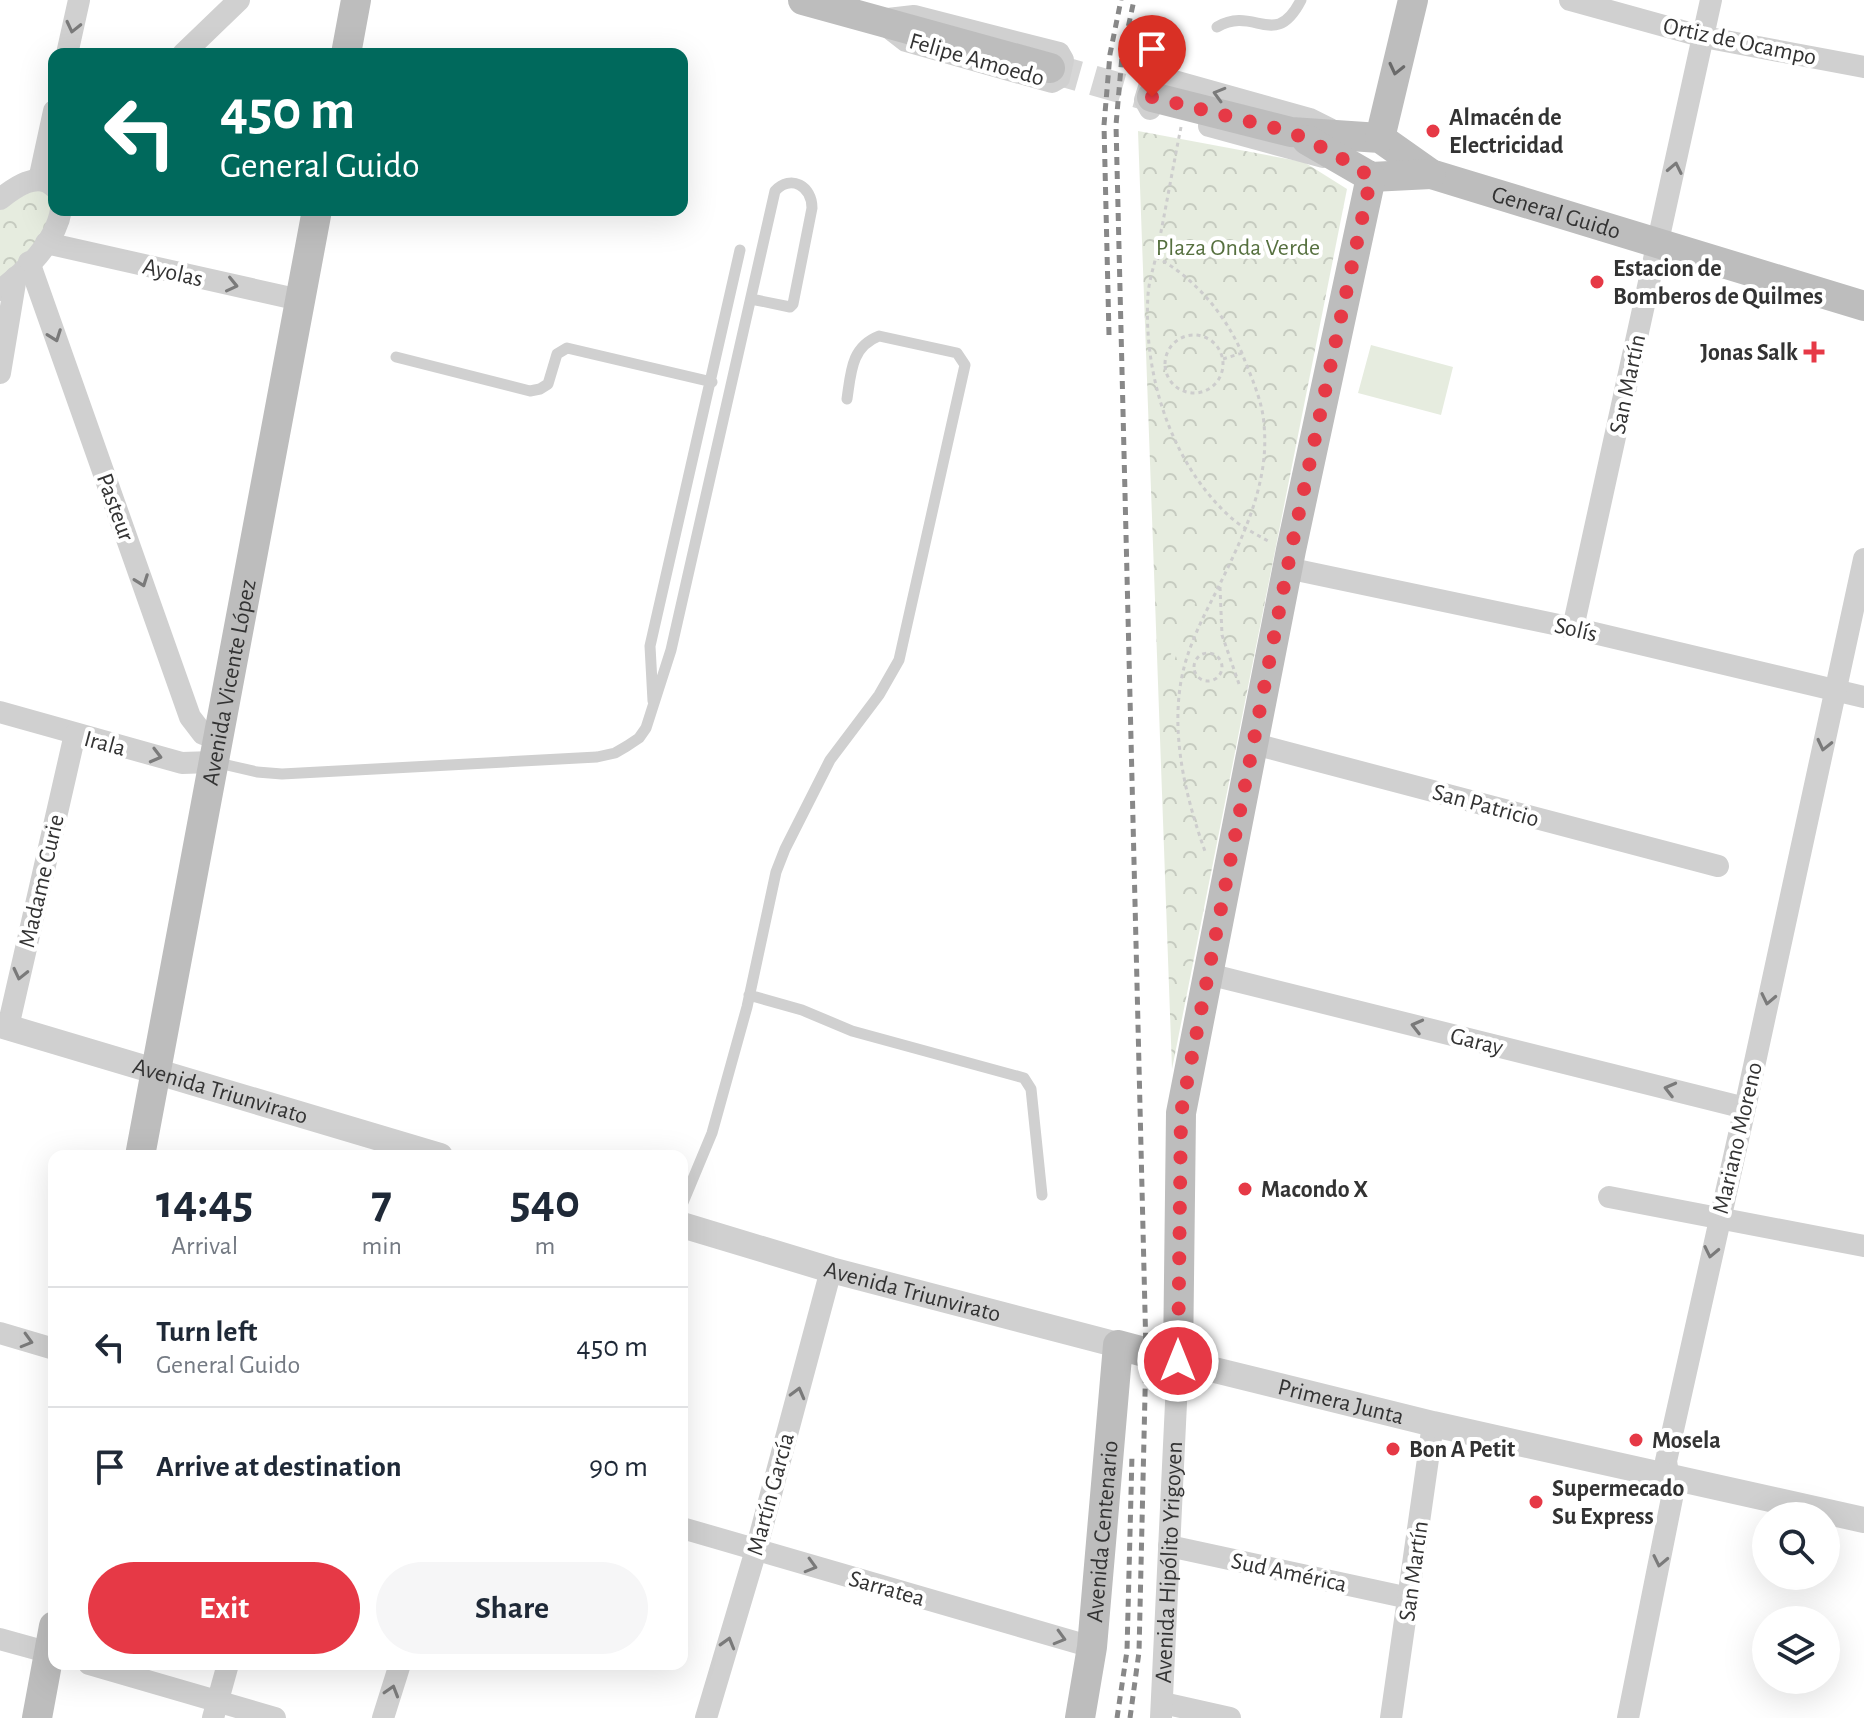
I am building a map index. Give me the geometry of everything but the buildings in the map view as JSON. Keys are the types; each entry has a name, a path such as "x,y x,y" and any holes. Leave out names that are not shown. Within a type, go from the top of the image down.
{"main road":[{"path":"347,48 356,0"},
{"name":"Felipe Amoedo","path":"803,0 1050,68"},
{"path":"1345,149 1380,138 1413,0"},
{"path":"1152,97 1345,149 1371,177"},
{"name":"General Guido","path":"1380,138 1431,174 1864,306"},
{"name":"General Guido","path":"1371,177 1431,174"},
{"name":"Avenida Hipólito Yrigoyen","path":"1178,1361 1179,1131 1289,559 1371,177"},
{"name":"Avenida Vicente López","path":"141,1150 316,216"},
{"name":"Primera Junta","path":"1132,1349 1178,1361"},
{"name":"Avenida Centenario","path":"1080,1718 1132,1349"},
{"path":"37,1718 48,1664"}],"street":[{"path":"68,48 79,0"},
{"path":"189,48 239,0"},
{"name":"Ortiz de Ocampo","path":"1570,0 1704,37 1864,67"},
{"name":"San Martín","path":"1573,628 1711,0"},
{"name":"Felipe Amoedo","path":"914,16 1059,53 1063,60 1059,78 1052,82 906,41 879,20 914,16"},
{"path":"1156,78 1310,119 1345,149 1153,111 1147,105 1150,84 1156,78"},
{"path":"0,199 26,182 48,182"},
{"path":"0,373 15,277 46,243 60,216"},
{"name":"Ayolas","path":"46,243 300,300"},
{"name":"Pasteur","path":"15,277 190,717 215,750"},
{"name":"Solís","path":"1289,559 1864,697"},
{"name":"Mariano Moreno","path":"1628,1718 1672,1498 1666,1461 1864,559"},
{"name":"Irala","path":"0,712 182,763 215,750"},
{"name":"San Patricio","path":"1257,729 1718,866"},
{"name":"Madame Curie","path":"4,1026 75,734"},
{"name":"Garay","path":"1208,974 1745,1108"},
{"name":"Avenida Triunvirato","path":"4,1026 155,1072 375,1147 397,1150"},
{"path":"1609,1197 1864,1246"},
{"name":"Avenida Triunvirato","path":"688,1227 831,1270 1132,1349"},
{"name":"Martín García","path":"706,1718 756,1550 831,1270"},
{"path":"0,1333 48,1347"},
{"name":"Primera Junta","path":"1178,1361 1433,1424 1864,1520"},
{"name":"Avenida Hipólito Yrigoyen","path":"1162,1711 1178,1361"},
{"name":"San Martín","path":"1391,1718 1433,1424"},
{"name":"Sarratea","path":"688,1530 1092,1647"},
{"name":"Sud América","path":"1169,1546 1409,1598"},
{"path":"0,1639 48,1644"},
{"path":"105,1670 215,1710 275,1718"},
{"path":"215,1710 226,1670"},
{"path":"383,1718 398,1670"},
{"path":"1162,1711 1230,1718"}],"lane":[{"path":"1217,27 1238,19 1274,27 1285,22 1301,0"},
{"path":"215,750 257,772 282,774 597,757 615,753 639,738 654,709 671,650 775,191 785,184 795,183 810,193 812,208 793,304 784,308 751,299"},
{"path":"654,709 650,646 740,250"},
{"path":"688,1191 712,1133 749,995 776,872 793,830 830,760 879,695 899,660 965,365 957,353 879,336 855,355 847,399"},
{"path":"396,357 530,391 548,384 557,354 567,348 712,382"},
{"path":"749,995 802,1010 852,1031 1024,1078 1031,1089 1042,1195"}],"path":[{"path":"1182,119 1148,300 1159,396 1172,434 1189,466 1228,515 1271,543 1289,559"},
{"path":"1156,257 1186,278 1228,325 1242,353 1264,423 1264,455 1246,528 1186,662 1178,698 1184,779 1207,857"},
{"path":"1187,335 1207,337 1215,343 1223,359 1220,378 1207,391 1180,390 1167,373 1166,356 1170,347 1187,335"},
{"path":"1223,359 1242,353"},
{"path":"1155,375 1167,373"},
{"path":"1220,583 1222,635 1257,729"},
{"path":"1202,653 1212,653 1220,658 1223,667 1220,676 1207,681 1198,677 1194,664 1202,653"},
{"path":"1186,662 1194,664"},
{"path":"1223,667 1232,666"}],"green space":[{"name":"Plaza Onda Verde","path":"1138,131 1304,162 1347,189 1172,1069"},
{"path":"36,187 48,194 50,216 44,232 0,283 0,210"},
{"path":"1371,345 1453,367 1441,415 1358,393"},
{"path":"1190,601 1195,603 1172,667 1167,665"}],"tunnel":[{"path":"1050,68 1152,97"}],"railway":[{"path":"1109,335 1104,125 1110,54 1121,0"},
{"path":"1130,1718 1139,1652 1146,1352 1116,125 1122,56 1134,0"},
{"path":"1117,1718 1127,1651 1132,1455"}],"place":[{"name":"Almacén de Electricidad","path":"1433,131"},
{"name":"Estacion de Bomberos de Quilmes","path":"1597,282"},
{"name":"Jonas Salk","path":"1814,352"},
{"name":"Macondo X","path":"1245,1189"},
{"name":"Mosela","path":"1636,1440"},
{"name":"Bon A Petit","path":"1393,1449"},
{"name":"Supermecado Su Express","path":"1536,1502"}],"route":[{"path":"1152,97 1291,132 1371,177 1291,550 1181,1113 1178,1361"}]}
